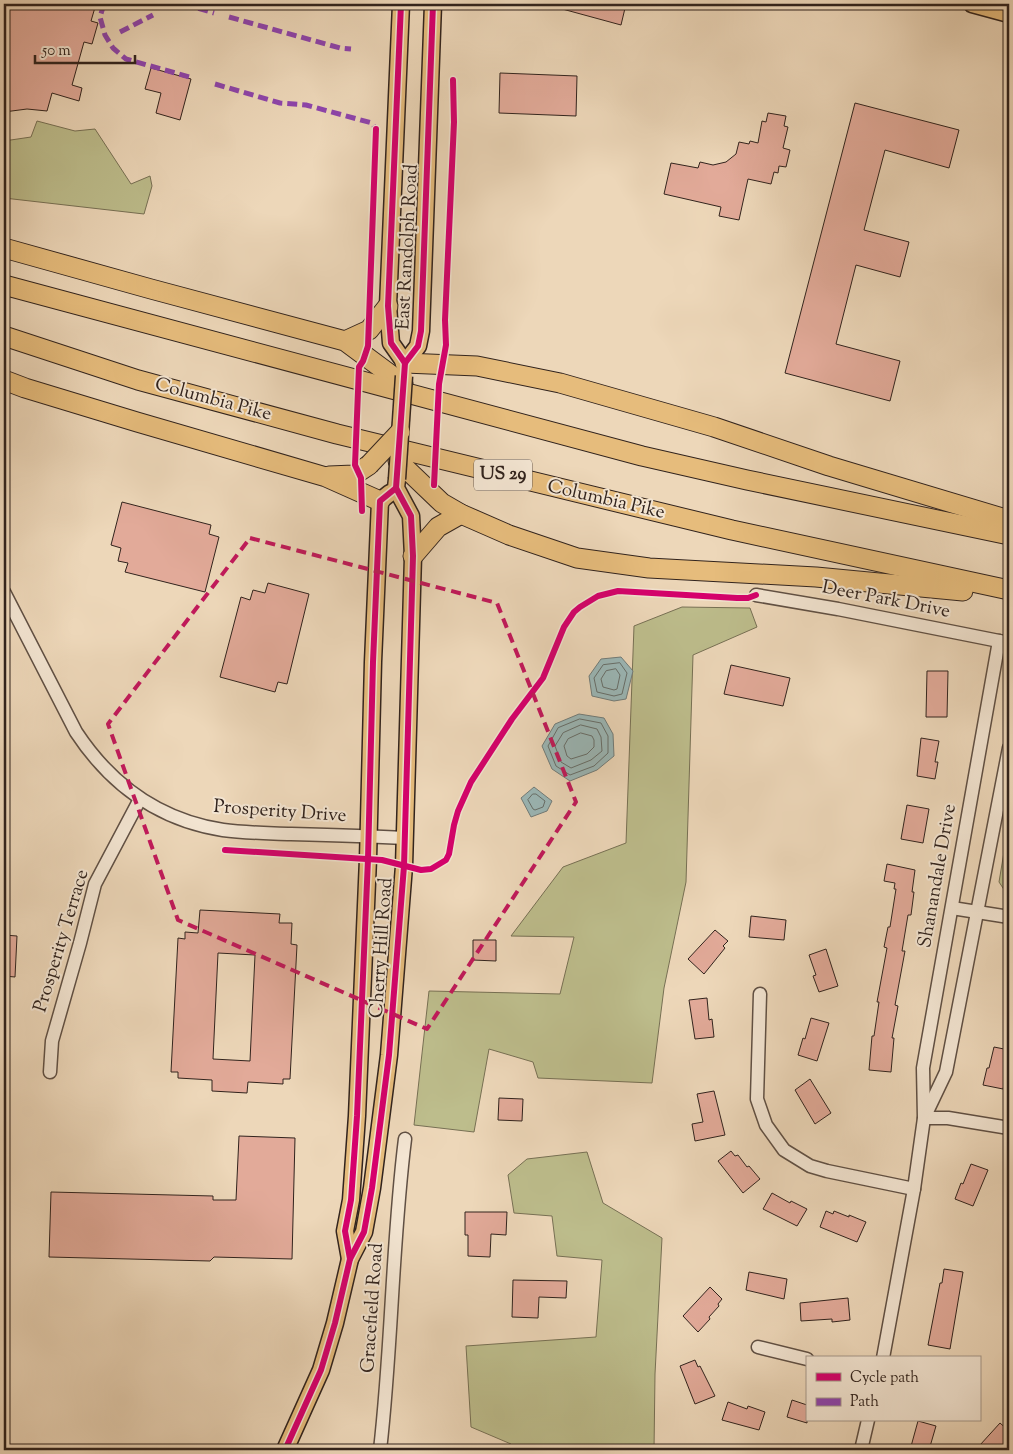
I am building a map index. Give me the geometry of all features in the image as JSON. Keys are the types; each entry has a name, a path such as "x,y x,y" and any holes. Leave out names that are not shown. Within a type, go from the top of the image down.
{"highway":[{"path":"4,248 345,340 401,374 477,366 560,382 714,427 829,466 1009,520"},
{"path":"4,285 642,456 1009,535"},
{"path":"345,340 369,330 388,306"},
{"name":"Columbia Pike","path":"4,336 138,380 337,434 732,530 1009,590"},
{"path":"4,380 137,422 326,476 380,501"},
{"path":"326,476 354,475 370,465 400,432"},
{"path":"397,476 424,486 442,503 461,514 509,535 577,558 650,568 816,577 1009,595"},
{"path":"413,556 438,527 461,514"}],"main road":[{"name":"East Randolph Road","path":"401,4 388,306 391,343 401,374"},
{"name":"East Randolph Road","path":"401,374 418,346 421,331 433,4"},
{"path":"972,4 1009,14"},
{"path":"380,501 397,476 401,374"},
{"name":"Cherry Hill Road","path":"285,1450 320,1370 335,1323 350,1259 364,1232 381,1122 397,960 404,838 413,556 411,516 397,476"},
{"name":"Cherry Hill Road","path":"350,1259 345,1231 351,1200 357,1116 380,501"}],"street":[{"name":"Prosperity Drive","path":"4,592 76,732 89,751 115,780 140,799 176,817 221,830 404,838"},
{"name":"Deer Park Drive","path":"756,595 838,609 1004,642"},
{"name":"Shanandale Drive","path":"883,1356 914,1189 924,1118 923,1068 1004,642"},
{"name":"Shanandale Drive","path":"924,1118 946,1072 1009,748"},
{"name":"Prosperity Terrace","path":"50,1072 52,1041 95,884 140,799"},
{"path":"952,908 1009,917"},
{"path":"760,994 757,1099 766,1126 784,1150 810,1166 914,1189"},
{"path":"924,1118 948,1118 1009,1128"},
{"name":"Gracefield Road","path":"380,1450 389,1358 398,1196 405,1139"},
{"path":"758,1347 806,1359"},
{"path":"861,1450 868,1422"}],"highlighted area":[{"path":"250,538 497,603 576,802 427,1029 178,920 108,724"}],"green space":[{"path":"37,121 75,131 95,129 131,184 150,176 152,186 144,214 4,198 4,141 31,137"},
{"path":"682,607 750,608 757,627 693,655 686,882 664,988 652,1083 538,1078 533,1062 489,1049 474,1132 414,1125 429,991 560,994 574,937 511,936 563,867 626,843 634,626"},
{"path":"1009,822 1009,897 999,882"},
{"path":"587,1152 603,1203 662,1238 655,1374 654,1450 517,1450 511,1444 471,1427 466,1346 596,1337 602,1260 557,1256 552,1216 514,1213 508,1175 527,1159"}],"water":[{"path":"621,657 633,671 626,699 614,701 592,696 589,676 601,659"},
{"path":"579,714 604,718 613,734 614,756 597,770 570,781 552,769 542,746 555,724"},
{"path":"534,787 552,801 547,811 531,817 521,798"}],"building":[{"path":"4,4 96,4 91,21 98,23 92,44 84,42 72,85 82,88 79,101 52,93 47,111 27,109 4,112"},
{"path":"555,4 626,4 621,25 555,7"},
{"path":"151,68 191,79 180,120 156,113 161,93 145,89"},
{"path":"500,73 577,76 576,116 499,113"},
{"path":"855,103 959,130 949,168 885,150 864,230 909,242 900,277 856,265 836,344 900,361 890,401 785,373"},
{"path":"768,113 786,116 784,126 788,127 783,148 790,150 786,167 779,166 778,173 774,172 771,184 748,179 739,220 719,216 721,207 664,194 671,163 698,168 700,162 713,165 726,162 736,154 739,142 749,144 750,141 758,143 762,121 766,122"},
{"path":"122,502 211,525 209,534 219,537 205,592 125,572 128,563 118,561 121,548 111,545"},
{"path":"268,583 309,594 287,684 278,682 275,692 220,677 241,597 250,600 253,590 265,593"},
{"path":"731,665 790,678 783,706 724,694"},
{"path":"927,671 948,671 947,717 926,717"},
{"path":"921,738 939,741 935,762 938,762 935,779 917,776"},
{"path":"907,805 929,809 923,843 901,839"},
{"path":"887,864 915,870 911,915 908,915 902,951 905,951 895,1005 898,1006 892,1038 894,1038 891,1072 869,1070 872,1036 874,1036 879,1002 877,1002 887,948 884,947 888,927 890,927 896,889 894,889 895,883 884,881"},
{"path":"200,910 280,914 279,923 292,923 291,944 297,945 290,1079 283,1079 283,1084 248,1082 247,1093 212,1091 212,1080 178,1078 178,1072 171,1072 178,938 185,939 185,932 198,933","holes":["218,953 255,955 250,1061 213,1059"]},
{"path":"751,916 786,920 784,940 749,937"},
{"path":"715,930 728,941 723,946 725,948 704,974 688,959"},
{"path":"4,935 17,936 15,977 4,976"},
{"path":"473,940 496,940 496,961 473,960"},
{"path":"826,949 838,986 819,992 813,976 816,975 809,955"},
{"path":"707,998 709,1020 712,1019 714,1037 695,1039 689,1000"},
{"path":"811,1018 829,1023 817,1061 798,1055"},
{"path":"994,1047 1009,1050 1009,1064 1003,1089 983,1085"},
{"path":"810,1079 831,1113 815,1124 795,1090"},
{"path":"714,1091 725,1135 695,1141 692,1124 703,1122 697,1094"},
{"path":"499,1098 523,1099 522,1121 498,1120"},
{"path":"239,1136 295,1138 292,1259 214,1257 210,1261 49,1257 51,1192 213,1196 213,1200 236,1200"},
{"path":"731,1151 735,1156 738,1155 760,1179 743,1193 718,1161"},
{"path":"971,1164 988,1170 973,1206 955,1199"},
{"path":"772,1193 790,1203 791,1201 807,1209 797,1226 763,1209"},
{"path":"826,1211 833,1214 834,1211 849,1217 849,1215 866,1222 857,1242 820,1227"},
{"path":"465,1212 507,1212 506,1235 491,1234 490,1257 468,1256 468,1235 465,1235"},
{"path":"944,1269 963,1272 950,1349 928,1345"},
{"path":"749,1272 787,1279 784,1299 746,1290"},
{"path":"513,1280 567,1281 566,1298 539,1297 538,1318 512,1317"},
{"path":"710,1287 722,1299 718,1304 719,1306 709,1317 710,1319 698,1332 683,1316"},
{"path":"848,1298 850,1320 832,1322 832,1319 801,1321 800,1303"},
{"path":"695,1360 715,1396 695,1404 680,1366"},
{"path":"792,1400 806,1405 807,1423 787,1417"},
{"path":"728,1402 747,1409 748,1406 765,1412 759,1430 722,1420"},
{"path":"918,1422 936,1426 929,1450 910,1450"},
{"path":"1000,1423 1009,1431 1009,1440 1000,1450 986,1450 980,1445"}],"marked path":[{"path":"104,4 100,17 105,35 113,48 126,59 193,78"},
{"path":"184,4 214,13"},
{"path":"120,32 153,15"},
{"path":"229,17 340,48 351,49"},
{"path":"215,84 280,103 306,105 372,123 376,129"}],"cycle path":[{"path":"401,4 388,306 391,343 405,363"},
{"path":"405,363 418,346 421,331 433,4"},
{"path":"434,485 439,384 446,345 445,320 454,122 453,80"},
{"path":"362,511 361,478 355,465 359,367 368,346 376,129"},
{"path":"285,1450 321,1370 335,1323 350,1259 364,1232 372,1188 389,1055 404,866 413,556 411,516 396,488 405,363"},
{"path":"350,1259 345,1231 351,1200 357,1116 380,501 396,488"},
{"path":"225,850 382,860 421,870 431,869 446,860 458,811 471,782 512,719 543,678 564,627 574,612 598,596 618,591 737,598 748,598 756,595"}]}
